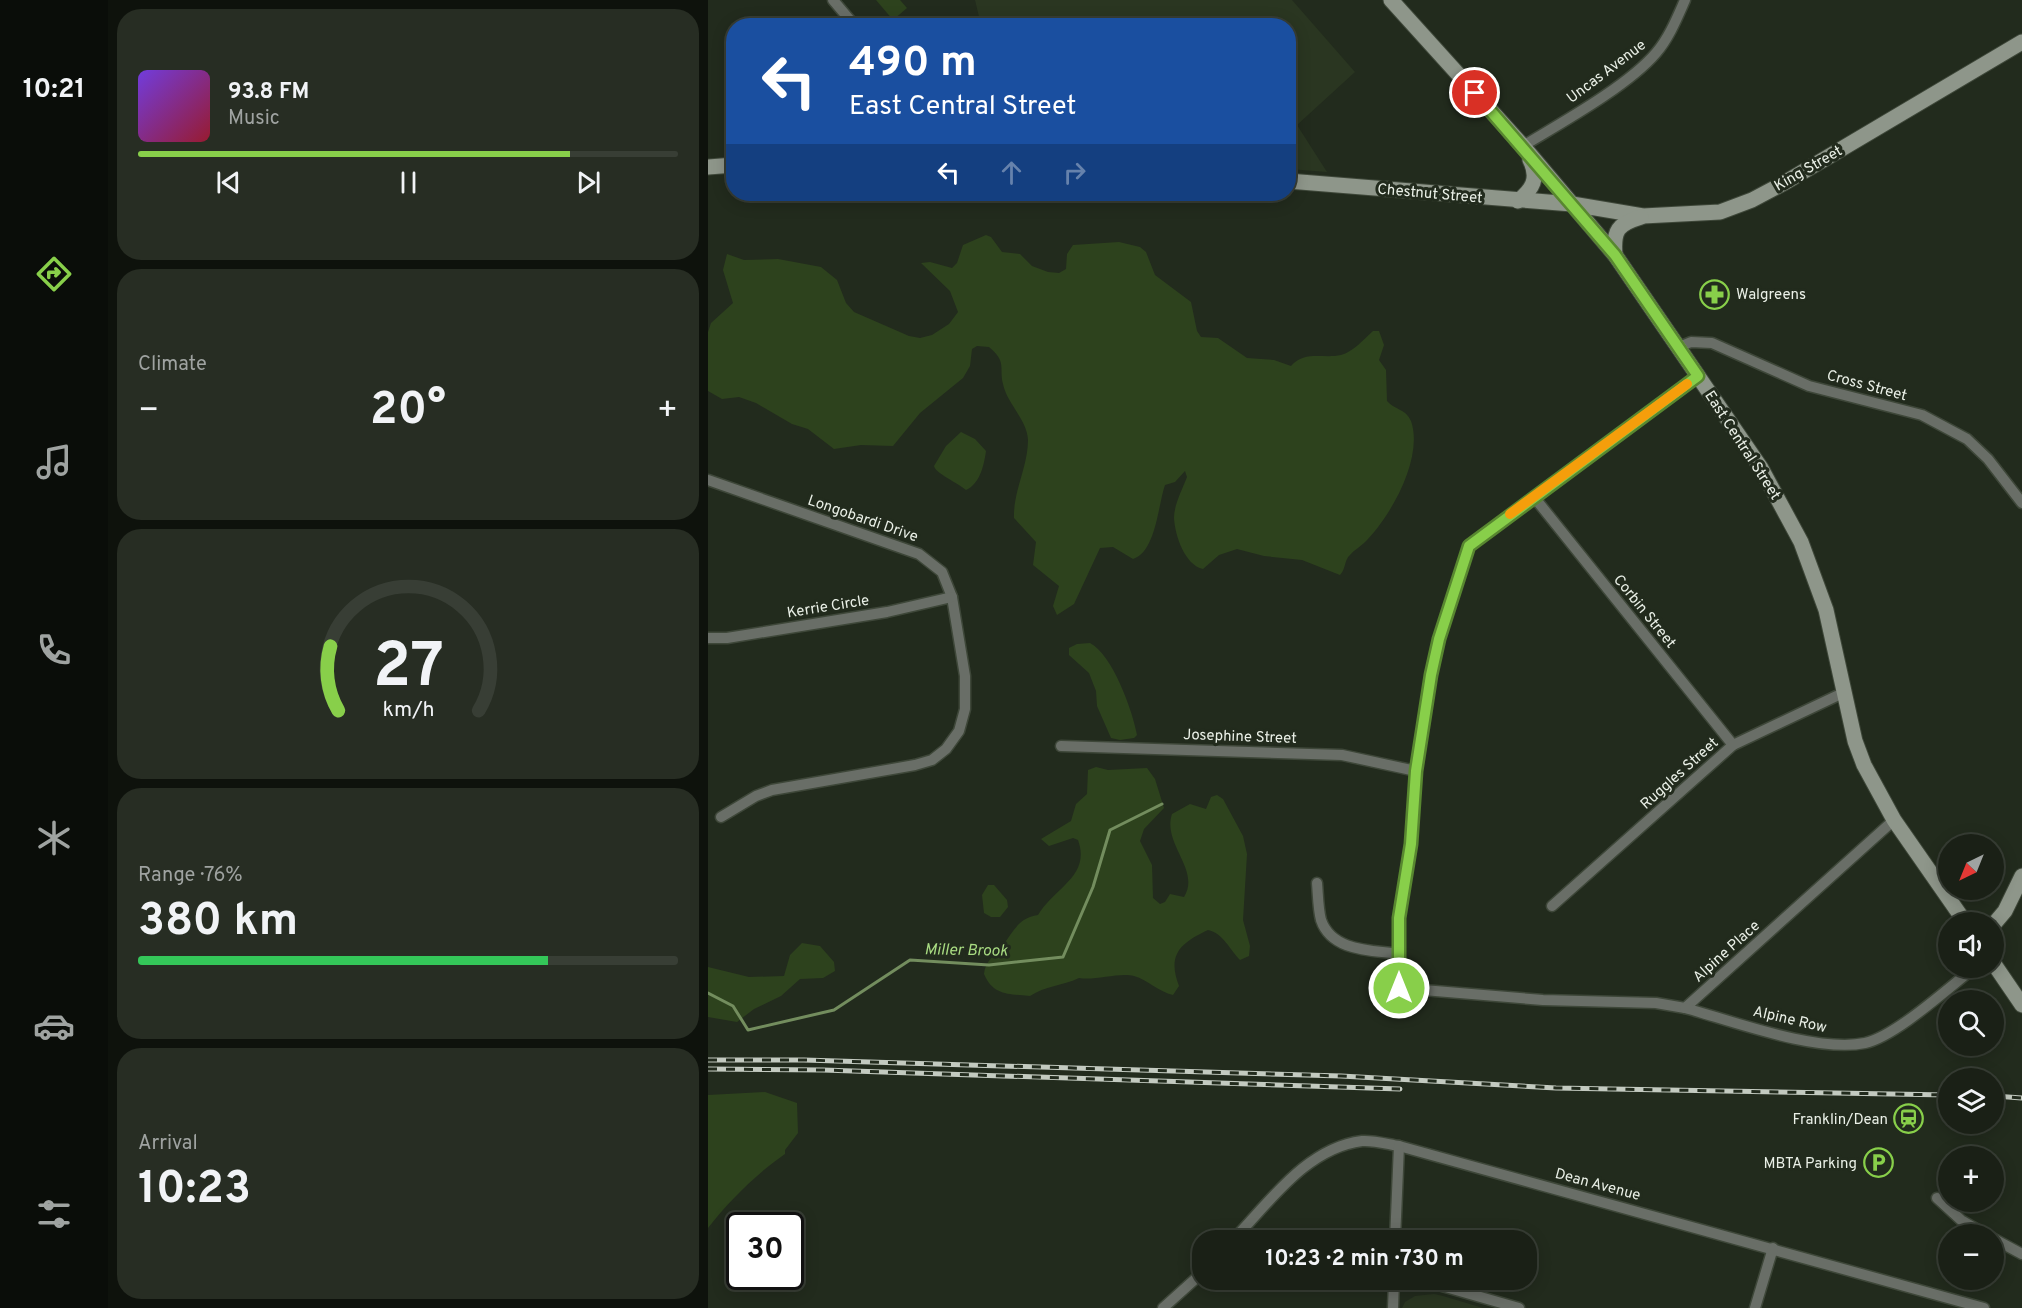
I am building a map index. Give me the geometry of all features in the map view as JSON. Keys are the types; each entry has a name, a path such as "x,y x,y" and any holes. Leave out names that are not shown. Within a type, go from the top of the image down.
{"main road":[{"name":"East Central Street","path":"1391,0 1523,146 1615,255 1761,468 1801,542 1826,610 1855,741 1864,765 1893,820 1958,912"},
{"name":"King Street","path":"1572,204 1643,216 1720,212 1752,200 2022,42"},
{"path":"1518,201 1535,181 1535,170 1523,146"},
{"path":"708,167 726,166"},
{"name":"Chestnut Street","path":"1296,182 1572,204"},
{"path":"1615,255 1616,231 1623,222 1643,216"},
{"path":"2003,912 2022,876"},
{"path":"2004,978 2022,1005"}],"street":[{"path":"833,0 848,18"},
{"name":"Uncas Avenue","path":"1523,146 1604,94 1644,65 1657,52 1685,0"},
{"name":"Cross Street","path":"1679,347 1691,342 1712,343 1809,386 1922,415 1967,440 1988,459 2022,503"},
{"path":"1685,1008 1656,1003 1544,1000 1399,988 1399,918 1411,844 1416,771 1439,639 1469,546 1698,376"},
{"name":"Longobardi Drive","path":"708,480 919,554 942,572 952,597 965,676 966,702 959,731 946,749 932,760 903,768 772,790 721,817"},
{"name":"Corbin Street","path":"1534,497 1733,745"},
{"name":"Kerrie Circle","path":"708,638 727,638 842,620 952,597"},
{"name":"Ruggles Street","path":"1552,906 1733,745 1845,692"},
{"name":"Josephine Street","path":"1061,746 1342,755 1416,771"},
{"name":"Alpine Place","path":"1685,1008 1893,820"},
{"path":"1317,883 1322,921 1331,937 1349,947 1399,954"},
{"name":"Alpine Row","path":"1685,1008 1791,1037 1831,1044 1864,1043 1877,1038 1911,1016 1961,978"},
{"name":"Dean Avenue","path":"1242,1230 1287,1181 1329,1151 1364,1141 1399,1146 1984,1308"},
{"path":"1395,1230 1399,1146"},
{"path":"1937,1198 1968,1224"},
{"path":"2004,1244 2022,1254"},
{"path":"1755,1308 1773,1248"},
{"path":"1163,1308 1192,1282"},
{"path":"1393,1308 1394,1290"},
{"path":"1456,1290 1519,1308"}],"shaded area":[{"path":"975,0 1292,0 1355,72 1297,125 1327,172 1296,170 1296,18 979,18"},
{"path":"1434,1294 1483,1308 1402,1308 1405,1302 1415,1296"}],"green space":[{"path":"876,0 900,0 907,8 895,18 891,18"},
{"path":"986,235 991,237 1002,252 1020,254 1032,266 1059,273 1066,269 1067,254 1073,245 1119,242 1140,247 1146,252 1155,275 1191,302 1197,331 1201,337 1218,338 1247,358 1274,360 1291,366 1302,358 1341,355 1358,345 1373,331 1379,331 1384,345 1379,360 1386,370 1387,401 1409,417 1414,436 1413,452 1409,469 1394,503 1374,532 1348,557 1340,575 1302,560 1264,556 1237,549 1219,555 1203,569 1191,562 1182,549 1174,518 1175,508 1187,477 1185,471 1175,482 1165,485 1155,527 1141,555 1133,559 1113,547 1100,548 1074,604 1057,615 1053,606 1059,586 1033,565 1036,542 1014,518 1016,498 1026,460 1027,432 1005,391 1000,361 989,347 977,346 972,349 970,366 963,378 920,413 893,446 861,445 834,449 808,429 792,424 756,403 739,397 722,399 708,391 708,332 711,323 733,303 723,270 727,254 744,260 778,259 821,267 837,280 846,303 854,312 909,336 920,338 932,335 949,324 958,312 950,291 921,263 930,262 952,268 957,263 963,245"},
{"path":"961,432 975,439 986,451 978,479 966,490 938,472 934,466 946,446"},
{"path":"1090,643 1106,659 1121,685 1135,725 1137,735 1134,738 1120,740 1111,738 1097,706 1096,691 1089,673 1069,655 1069,648 1077,644"},
{"path":"1096,767 1108,770 1147,768 1155,779 1164,808 1144,829 1140,841 1152,865 1153,898 1160,904 1165,902 1170,894 1184,897 1188,887 1185,867 1172,836 1170,825 1172,814 1190,804 1206,809 1211,797 1217,795 1223,799 1243,836 1247,854 1243,920 1250,946 1249,956 1240,960 1222,938 1208,930 1190,940 1178,951 1175,966 1179,986 1173,995 1128,975 1079,978 1030,996 997,990 984,974 988,962 1021,922 1038,915 1076,872 1080,863 1081,852 1078,840 1073,838 1049,846 1041,839 1071,821 1076,804 1087,794 1088,770"},
{"path":"988,885 994,885 1007,900 1008,907 1000,917 991,917 984,913 982,895"},
{"path":"802,943 820,946 834,962 835,971 823,978 800,979 781,996 754,1009 737,1022 708,1017 708,967 749,977 784,976 790,955"},
{"path":"765,1092 797,1103 798,1133 785,1150 785,1154 744,1188 708,1228 708,1095"}],"waterway":[{"name":"Miller Brook","path":"708,993 733,1006 748,1030 834,1010 910,960 989,965 1063,957 1093,887 1110,830 1162,804"}],"railway":[{"path":"708,1060 804,1060 1341,1076 1556,1088 1938,1095"},
{"path":"708,1069 823,1070 1400,1089"},
{"path":"2004,1097 2022,1098"}],"slow traffic":[{"path":"1510,514 1687,384"}],"place":[{"name":"Walgreens","path":"1715,294"},
{"name":"Franklin/Dean","path":"1909,1119"},
{"name":"MBTA Parking","path":"1878,1163"}],"route":[{"path":"1399,988 1399,918 1411,844 1416,771 1431,675 1439,639 1469,546 1698,376 1615,255 1475,93"}]}
